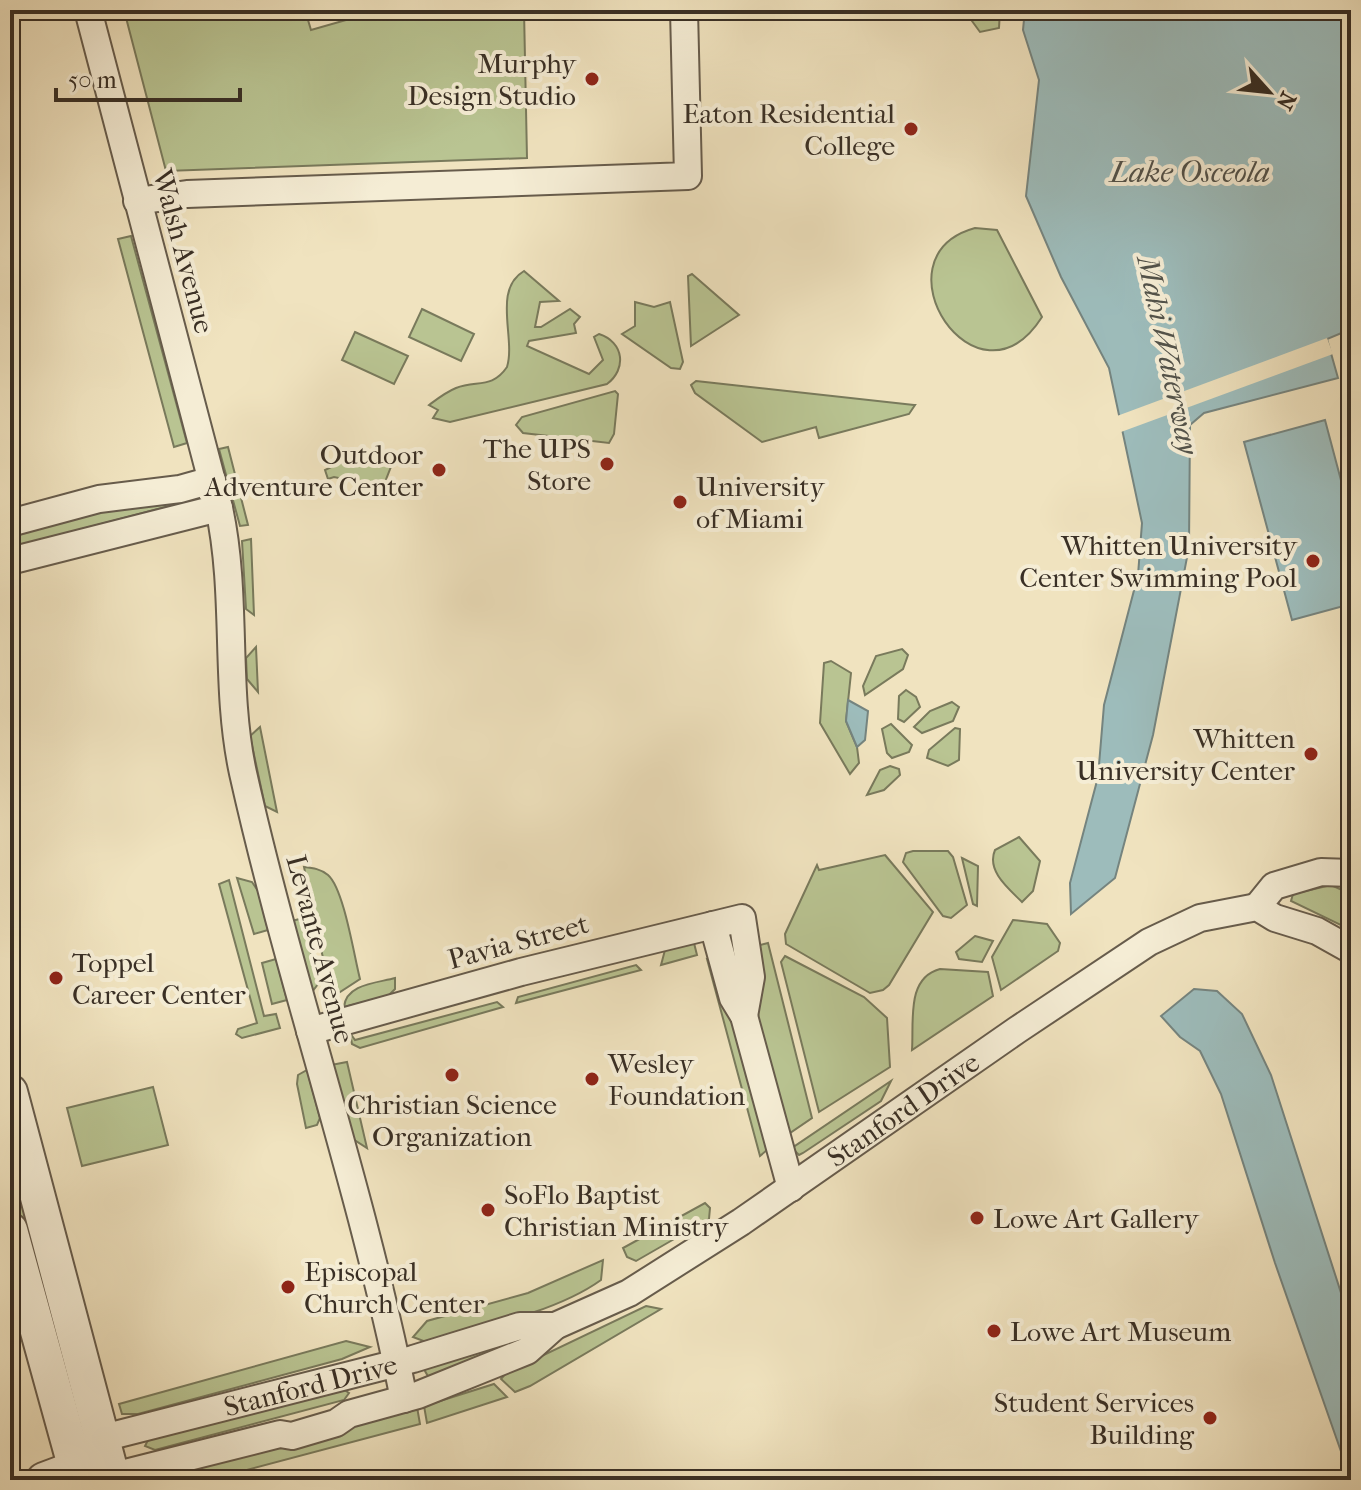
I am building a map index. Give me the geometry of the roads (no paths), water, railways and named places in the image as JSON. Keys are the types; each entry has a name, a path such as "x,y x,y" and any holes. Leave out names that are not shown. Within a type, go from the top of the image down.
{"street":[{"name":"Walsh Avenue","path":"88,10 219,508"},
{"path":"137,201 168,195 226,192 688,176 684,10"},
{"path":"10,523 99,499 180,489 212,480"},
{"path":"10,561 219,508"},
{"name":"Levante Avenue","path":"219,508 231,582 240,759 404,1399"},
{"name":"Stanford Drive","path":"44,1480 95,1476 280,1434 292,1436 336,1423 349,1414 404,1399 527,1351 555,1326 629,1293 791,1188 1149,942 1200,918 1257,907 1274,886 1321,872 1351,873"},
{"path":"1257,907 1275,918 1317,931 1351,950"},
{"name":"Pavia Street","path":"310,1031 521,972 742,918 751,977 744,1016"},
{"path":"713,925 733,998 744,1016 791,1188"},
{"path":"10,1092 103,1438"},
{"path":"10,1230 95,1476"},
{"name":"Stanford Drive","path":"95,1476 103,1438 397,1363 520,1326 555,1326"}],"water":[{"name":"Lake Osceola","path":"1025,10 1351,10 1351,329 1327,339 1338,378 1204,413 1190,425 1189,547 1153,735 1115,878 1071,914 1070,883 1098,777 1104,705 1138,575 1142,523 1109,368 1061,277 1026,196 1039,80 1023,30"},
{"name":"Whitten University Center Swimming Pool","path":"1325,420 1351,518 1351,604 1292,620 1244,442"},
{"path":"848,700 868,711 865,740 857,747 846,721"},
{"path":"1194,989 1217,991 1242,1014 1271,1075 1351,1324 1351,1480 1275,1263 1221,1094 1200,1051 1180,1037 1161,1016"}],"place":[{"name":"Murphy Design Studio","path":"592,79"},
{"name":"Eaton Residential College","path":"911,129"},
{"name":"The UPS Store","path":"607,464"},
{"name":"Outdoor Adventure Center","path":"439,470"},
{"name":"University of Miami","path":"680,502"},
{"name":"Whitten University Center Swimming Pool","path":"1313,561"},
{"name":"Whitten University Center","path":"1311,754"},
{"name":"Toppel Career Center","path":"56,978"},
{"name":"Christian Science Organization","path":"452,1075"},
{"name":"Wesley Foundation","path":"592,1079"},
{"name":"SoFlo Baptist Christian Ministry","path":"488,1210"},
{"name":"Lowe Art Gallery","path":"977,1218"},
{"name":"Episcopal Church Center","path":"288,1287"},
{"name":"Lowe Art Museum","path":"994,1331"},
{"name":"Student Services Building","path":"1210,1418"}],"water label":[{"name":"Mahi Waterway","path":"1168,355"}]}
